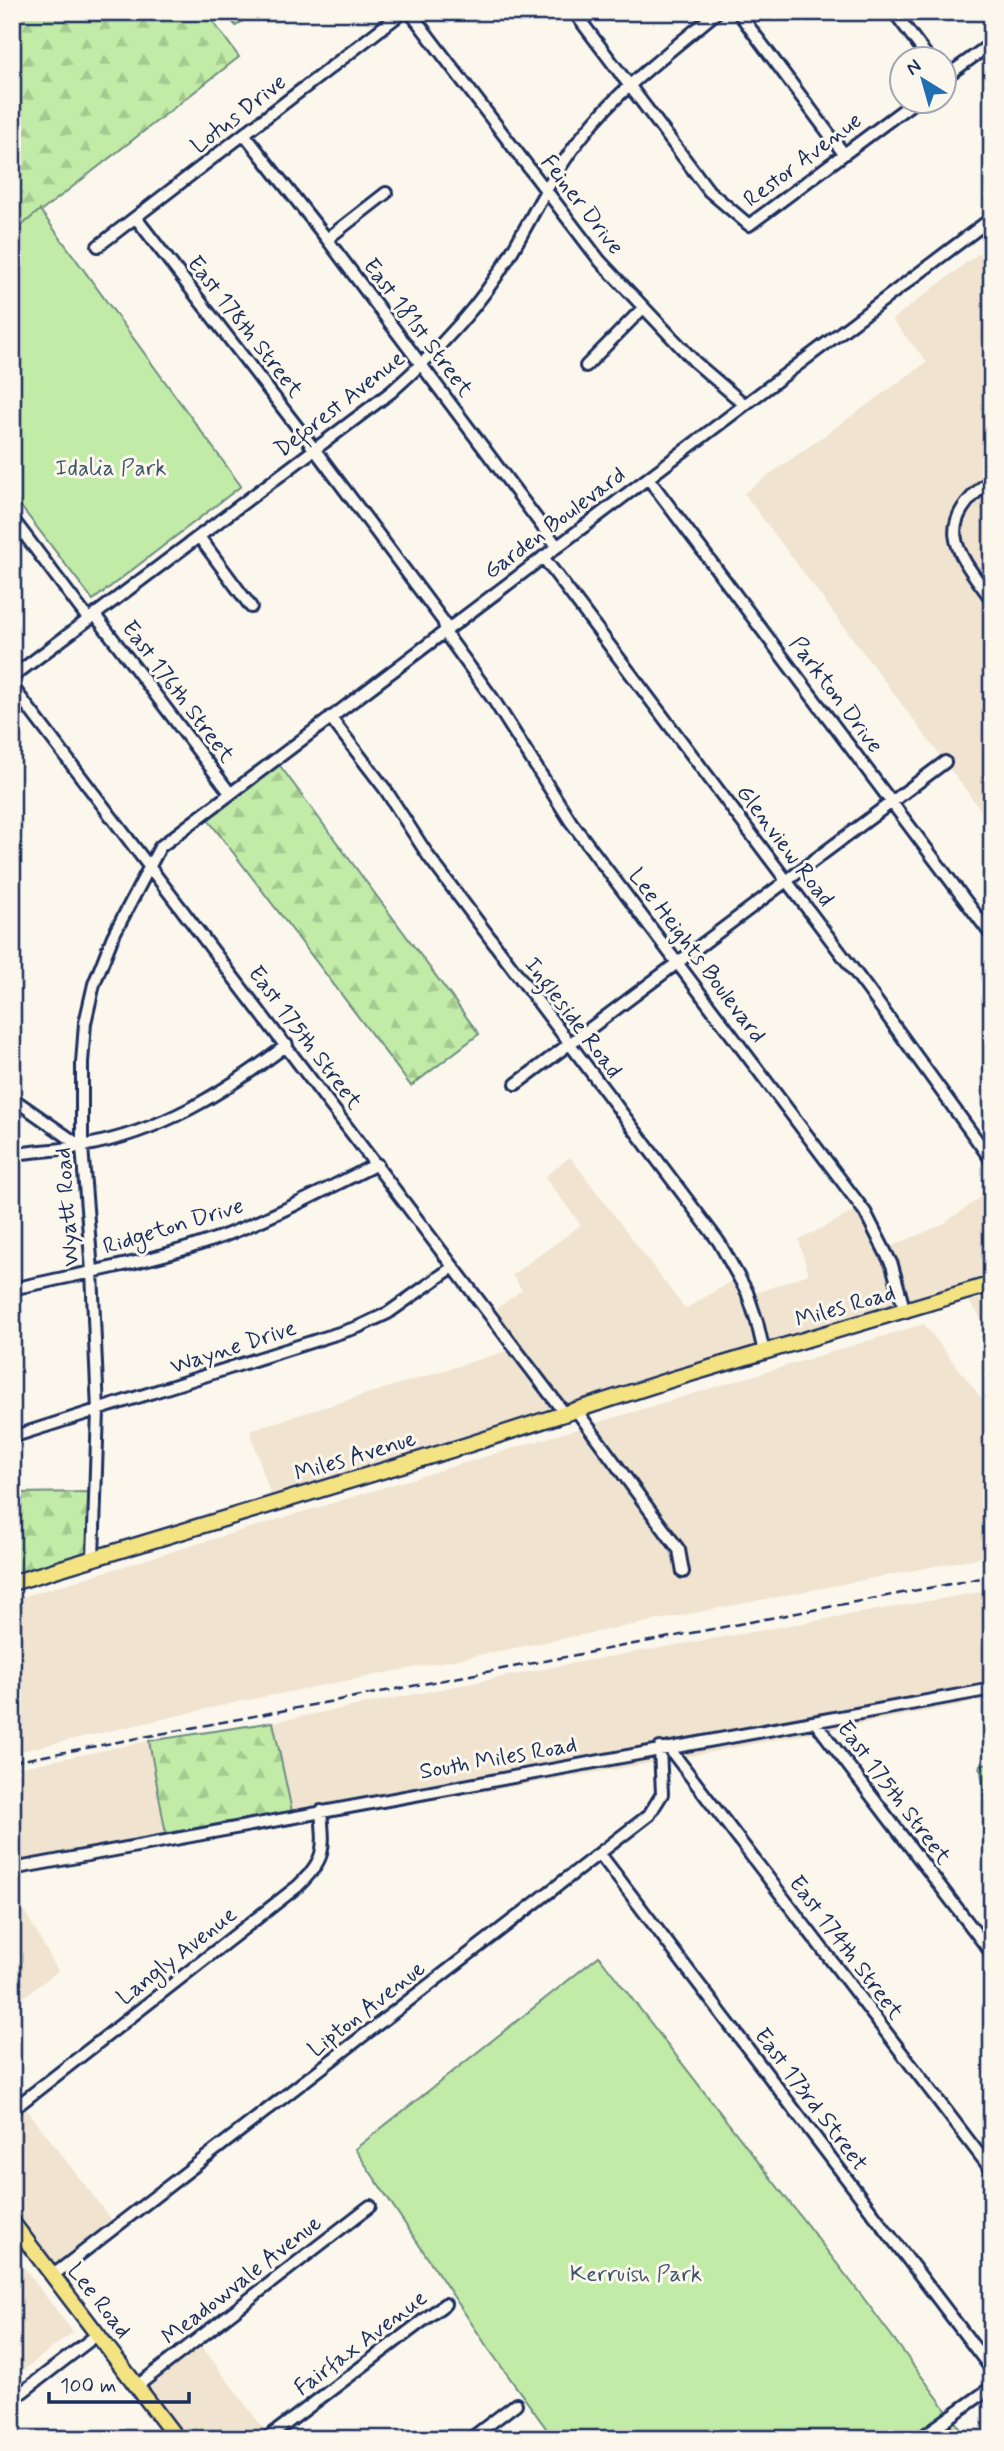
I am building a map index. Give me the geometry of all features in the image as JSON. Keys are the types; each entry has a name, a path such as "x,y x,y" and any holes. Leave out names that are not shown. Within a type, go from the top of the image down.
{"main road":[{"name":"Miles Road","path":"710,1369 992,1284"},
{"name":"Miles Avenue","path":"12,1583 710,1369"},
{"name":"Lee Road","path":"12,2222 177,2439"}],"street":[{"name":"Lotus Drive","path":"98,246 403,12"},
{"name":"Feiner Drive","path":"410,12 600,261 695,362 744,404"},
{"path":"574,12 629,85"},
{"name":"Deforest Avenue","path":"12,677 200,538 421,366 485,292 506,262 545,191 583,135 629,85 717,12"},
{"path":"738,12 844,154"},
{"path":"894,12 920,46"},
{"path":"958,68 992,43"},
{"name":"Restor Avenue","path":"629,85 709,191 749,225 895,116"},
{"name":"East 181st Street","path":"245,135 327,239 557,546"},
{"path":"327,239 386,193"},
{"name":"East 178th Street","path":"136,218 315,450 443,621 445,629"},
{"name":"Garden Boulevard","path":"150,867 160,848 230,793 992,218"},
{"path":"586,366 643,308"},
{"name":"Parkton Drive","path":"648,478 992,936"},
{"path":"992,479 977,490 964,506 956,524 954,539 960,558 992,600"},
{"name":"East 176th Street","path":"12,518 230,793"},
{"path":"200,538 251,607"},
{"name":"Glenview Road","path":"543,557 787,881 992,1161"},
{"name":"Lee Heights Boulevard","path":"445,629 572,822 865,1212 892,1265 905,1311"},
{"name":"East 175th Street","path":"12,686 287,1045 453,1268 650,1510 680,1550 683,1572"},
{"name":"Ingleside Road","path":"330,717 385,789 429,858 719,1242 747,1292 764,1352"},
{"path":"516,1084 945,762"},
{"name":"Wyatt Road","path":"93,1558 98,1411 92,1271 82,1147 85,1023 94,984 113,936 150,867"},
{"path":"12,1155 82,1147 161,1123 234,1084 287,1045"},
{"path":"12,1098 82,1147"},
{"name":"Ridgeton Drive","path":"12,1289 175,1251 225,1235 320,1193 377,1164"},
{"name":"Wayne Drive","path":"12,1437 358,1327 388,1313 453,1268"},
{"name":"South Miles Road","path":"12,1869 992,1689"},
{"name":"East 175th Street","path":"815,1722 992,1954"},
{"name":"Lipton Avenue","path":"52,2276 649,1815 662,1794 665,1748"},
{"name":"East 174th Street","path":"665,1748 992,2171"},
{"name":"Langly Avenue","path":"12,2110 299,1886 313,1871 324,1847 321,1811"},
{"name":"East 173rd Street","path":"600,1854 992,2370"},
{"name":"Meadowvale Avenue","path":"137,2386 370,2206"},
{"name":"Fairfax Avenue","path":"266,2439 445,2304"},
{"path":"12,2400 98,2334"},
{"path":"919,2439 992,2387"},
{"path":"470,2439 516,2404"}],"shaded area":[{"path":"992,243 992,825 744,493 927,362 892,320"},
{"path":"570,1157 685,1309 744,1274 756,1293 808,1274 799,1240 855,1211 890,1247 942,1225 992,1189 992,1284 565,1414 489,1314 522,1290 512,1275 581,1225 545,1177"},
{"path":"992,1295 992,1332 969,1302"},
{"path":"924,1324 992,1412 992,1555 237,1702 12,1753 12,1600"},
{"path":"507,1351 553,1410 272,1500 250,1430"},
{"path":"992,1590 992,1699 669,1760 295,1824 273,1722 585,1661"},
{"path":"149,1741 170,1846 12,1874 12,1769"},
{"path":"12,1889 58,1971 12,2006"},
{"path":"12,2090 116,2226 52,2276 12,2222"},
{"path":"12,2252 73,2332 12,2379"},
{"path":"197,2340 269,2436 266,2439 177,2439 137,2386"}],"green space":[{"path":"12,12 206,12 239,57 12,234"},
{"path":"224,12 254,12 236,26"},
{"name":"Idalia Park","path":"40,210 241,486 93,600 12,495 12,422 21,415 12,400 12,234"},
{"path":"275,759 479,1034 411,1086 203,813"},
{"path":"95,1492 93,1558 12,1583 12,1493"},
{"path":"273,1722 293,1816 167,1840 149,1741"},
{"path":"992,1762 992,1818 987,1811 980,1765"},
{"name":"Kerruish Park","path":"599,1956 862,2296 968,2439 554,2439 488,2348 355,2149"}],"railway":[{"path":"12,1762 992,1576"}]}
